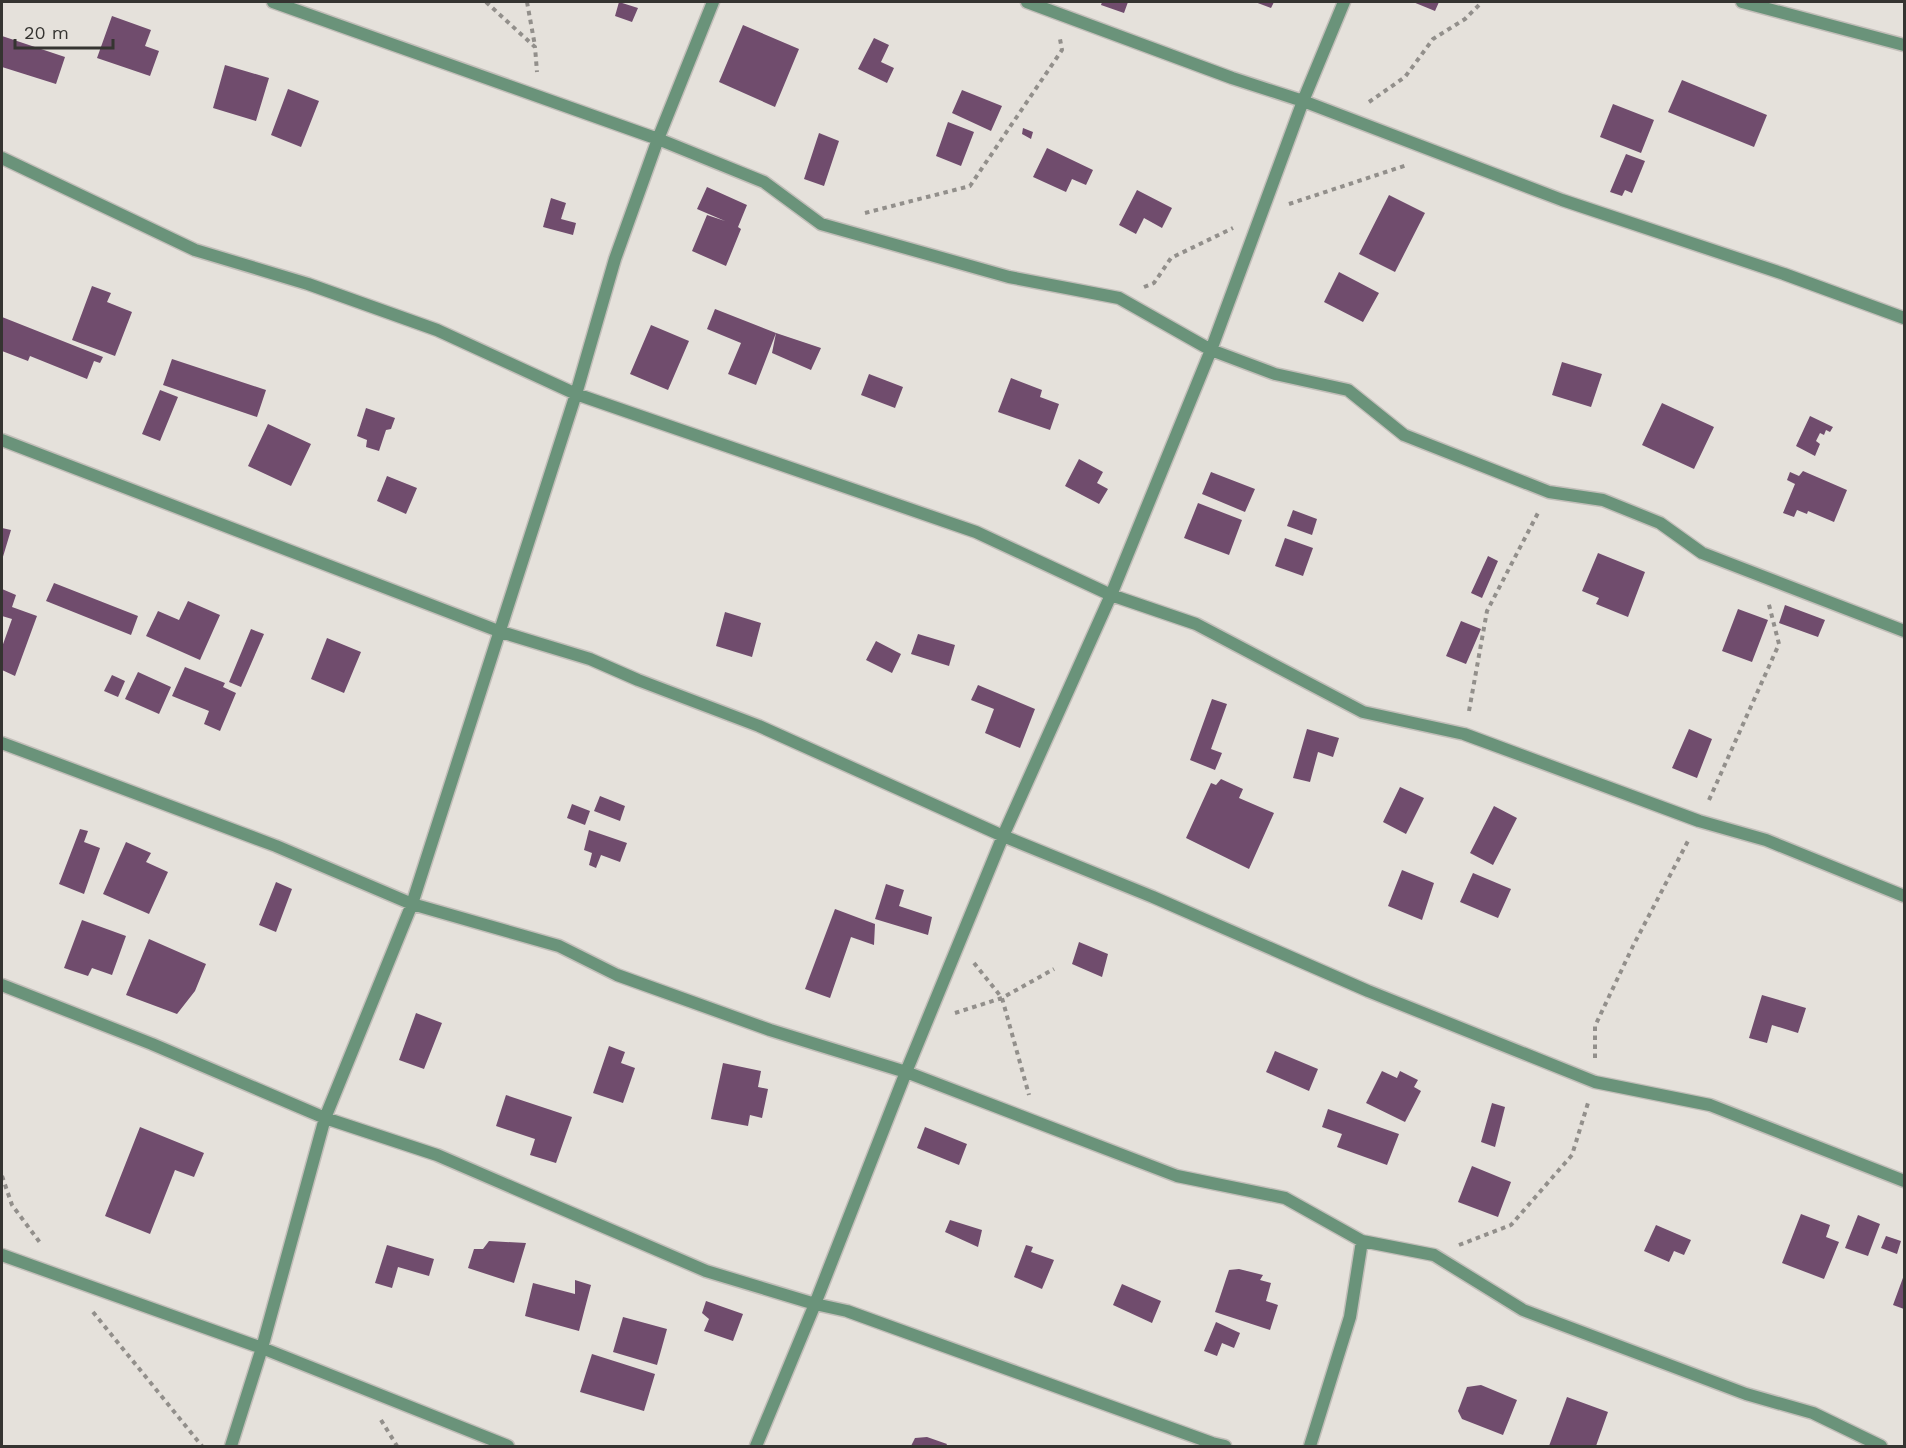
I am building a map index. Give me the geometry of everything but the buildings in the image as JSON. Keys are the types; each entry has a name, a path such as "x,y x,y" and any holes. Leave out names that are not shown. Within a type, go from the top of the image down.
{"street":[{"path":"273,2 658,139 764,182 821,224 1009,277 1119,298 1211,350 1275,374 1348,390 1404,435 1549,492 1603,500 1660,523 1702,553 1905,631"},
{"path":"231,1446 262,1348 325,1118 412,904 576,394 615,259 658,139 713,2"},
{"path":"1028,2 1232,78 1303,100 1562,200 1784,274 1905,318"},
{"path":"756,1446 1003,836 1111,595 1211,350 1303,100 1344,2"},
{"path":"1742,2 1905,45"},
{"path":"2,158 195,250 308,284 437,330 576,394 976,532 1111,595 1196,624 1363,712 1464,734 1699,821 1766,840 1905,896"},
{"path":"2,440 501,632 590,659 638,680 759,726 1003,836 1153,897 1368,991 1594,1082 1710,1105 1905,1181"},
{"path":"2,743 276,846 412,904 559,946 617,975 770,1030 906,1072 1177,1176 1285,1198 1362,1241 1434,1255 1523,1310 1746,1394 1813,1413 1881,1446"},
{"path":"2,985 152,1044 325,1118 437,1155 706,1271 815,1304 847,1311 1225,1446"},
{"path":"1310,1446 1350,1317 1362,1241"},
{"path":"2,1255 262,1348 508,1446"}],"path":[{"path":"486,2 536,47"},
{"path":"526,2 536,47 539,96"},
{"path":"1346,117 1405,77 1433,39 1465,19 1482,2"},
{"path":"821,224 970,186 1062,50 1054,11"},
{"path":"1464,734 1487,611 1549,492"},
{"path":"1434,1255 1511,1225 1572,1155 1594,1082 1595,1026 1633,946 1699,821 1779,644 1768,602 1773,580"},
{"path":"959,943 1002,998 1037,1122"},
{"path":"928,1020 969,1010 1002,998 1054,969"}]}
